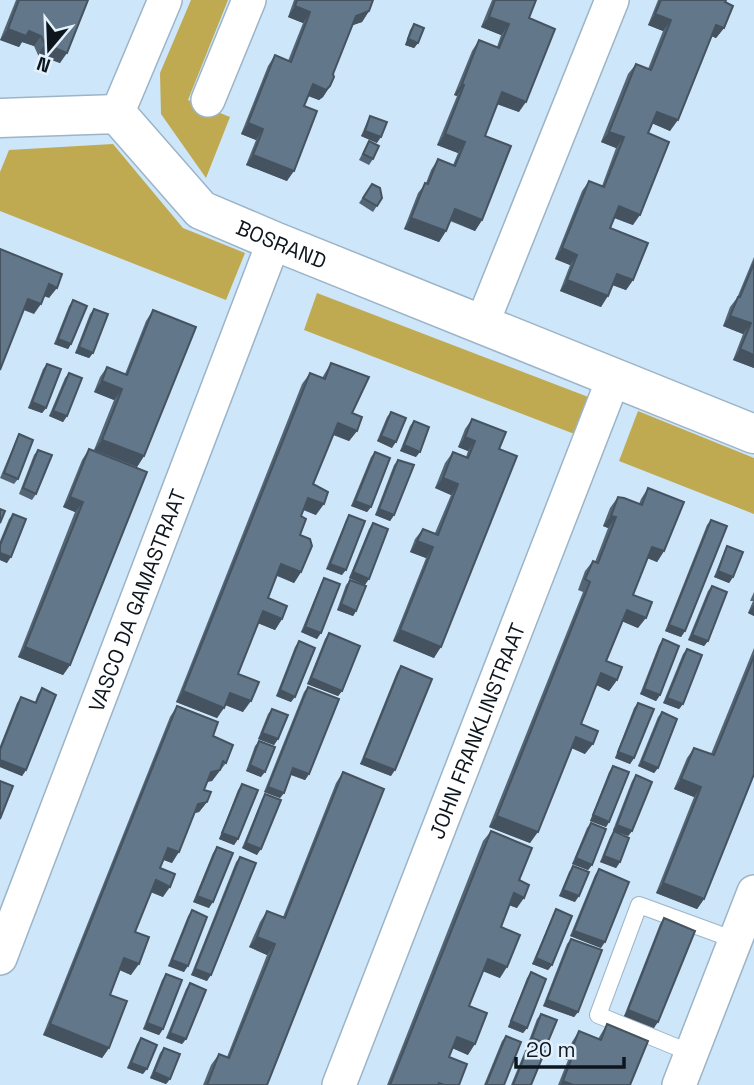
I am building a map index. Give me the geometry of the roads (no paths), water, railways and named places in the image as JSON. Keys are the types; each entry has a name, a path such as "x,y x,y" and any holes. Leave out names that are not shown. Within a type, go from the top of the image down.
{"street":[{"path":"0,118 117,114 165,0"},
{"path":"208,100 249,0"},
{"path":"482,324 612,0"},
{"name":"BOSRAND","path":"117,114 201,210 754,433"},
{"name":"VASCO DA GAMASTRAAT","path":"0,958 274,241"},
{"name":"JOHN FRANKLINSTRAAT","path":"339,1085 614,377"},
{"path":"679,1085 754,892"}],"lane":[{"path":"691,1054 598,1015 639,905 736,940"}]}
